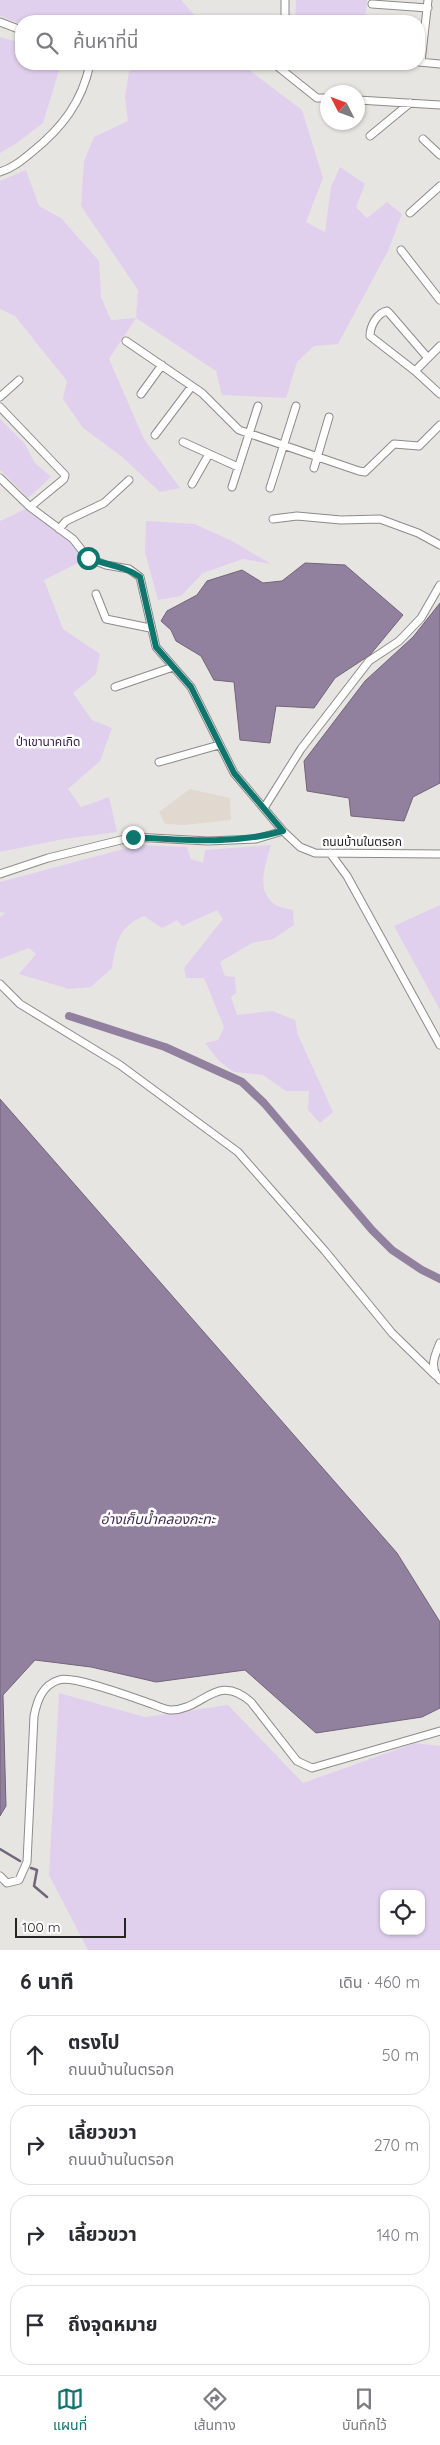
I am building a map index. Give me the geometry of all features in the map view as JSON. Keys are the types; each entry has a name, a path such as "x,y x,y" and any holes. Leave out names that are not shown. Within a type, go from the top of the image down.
{"street":[{"path":"285,0 285,15"},
{"path":"425,28 428,0"},
{"path":"372,4 428,8"},
{"path":"0,22 15,28"},
{"path":"425,62 440,64"},
{"path":"0,172 11,168 53,135 77,103 88,70"},
{"path":"281,70 317,98 320,98"},
{"path":"365,101 440,105"},
{"path":"370,136 410,104"},
{"path":"423,139 440,155"},
{"path":"410,212 440,186"},
{"path":"402,250 440,300"},
{"path":"428,358 387,311 381,313 370,331 370,336 415,371 440,394"},
{"path":"126,341 192,386 239,430 365,472 394,444 419,446 440,425"},
{"path":"415,371 440,346"},
{"path":"142,394 162,365"},
{"path":"0,397 19,380"},
{"path":"155,436 192,386"},
{"path":"232,487 258,406"},
{"path":"270,488 296,406"},
{"path":"0,407 65,475 64,479 30,507"},
{"path":"314,468 330,417"},
{"path":"183,442 238,467"},
{"path":"192,484 209,454"},
{"name":"ถนนบ้านในตรอก","path":"0,478 30,507 73,539 88,558 106,565 129,569 140,577 150,628 156,647 191,687 234,773 283,831 300,847 314,853 440,854"},
{"path":"59,529 66,522 104,503 129,480"},
{"path":"273,519 297,516 340,520 380,518 418,533 440,545"},
{"path":"264,808 301,749 369,661 399,641 421,618 440,585"},
{"path":"96,594 106,619 150,628"},
{"path":"115,687 173,667"},
{"path":"159,762 219,745"},
{"path":"0,874 48,858 133,837 208,841 256,839 283,831"},
{"path":"330,853 347,876 440,1045"},
{"path":"0,984 20,1004 120,1065 238,1152 325,1251 392,1333 438,1378"},
{"path":"438,1378 432,1366 440,1343"},
{"path":"0,1876 7,1883 19,1880 27,1862 34,1716 37,1698 58,1680 84,1682 170,1710 186,1707 217,1691 231,1689 242,1694 251,1702 297,1761 312,1768 440,1731"}],"shaded area":[{"path":"190,789 230,798 231,820 185,825 165,824 159,812"}],"green space":[{"path":"0,0 181,0 194,15 15,15 15,22 0,16"},
{"path":"296,0 367,0 366,15 295,15"},
{"path":"0,37 15,41 15,70 59,70 43,123 17,143 0,153"},
{"path":"249,70 302,110 323,178 306,222 325,232 331,187 340,167 365,184 356,207 367,218 387,202 402,214 388,251 338,344 314,346 297,362 286,398 222,395 216,371 136,318 138,290 81,206 84,161 94,137 128,121 125,97 129,71"},
{"path":"26,170 39,206 61,218 99,261 101,297 111,320 136,318 109,359 144,439 180,488 160,492 121,456 83,428 63,399 67,381 15,316 0,309 0,181"},
{"path":"0,419 25,444 34,462 51,477 28,498 0,470"},
{"name":"ป่าเขานาคเกิด","path":"30,507 88,558 44,580 63,629 100,654 96,674 73,693 92,720 112,728 100,761 68,789 81,807 109,797 117,832 64,839 0,852 0,521"},
{"path":"146,521 195,524 232,541 271,564 243,559 203,573 181,596 158,600 145,552"},
{"path":"138,845 187,847 191,859 203,863 205,850 271,845 264,876 263,884 265,891 268,898 274,904 293,910 294,925 273,939 252,943 220,962 225,976 235,977 236,993 231,997 237,1015 272,1011 295,1020 298,1035 333,1112 320,1123 308,1110 309,1091 286,1091 263,1075 234,1072 219,1061 205,1043 218,1040 224,1027 204,978 186,978 184,968 223,919 217,910 182,926 177,920 162,928 144,916 135,920 124,931 117,943 112,968 91,987 69,989 19,974 36,954 29,948 0,959 0,917 6,913 0,912 0,882"},
{"path":"440,905 440,1010 394,926"},
{"path":"59,1693 145,1717 228,1705 303,1783 415,1743 440,1746 440,1950 88,1950 49,1875"}],"water":[{"path":"305,563 345,565 403,615 370,655 335,678 314,708 276,706 270,743 240,740 234,682 214,680 201,656 176,641 171,630 161,621 167,611 197,595 207,581 242,570 263,583 282,581"},
{"path":"440,603 440,783 413,797 404,821 351,816 349,798 307,791 304,761 365,681 413,637"},
{"name":"อ่างเก็บน้ำคลองกะทะ","path":"0,1099 397,1553 440,1622 440,1708 422,1717 316,1733 245,1670 156,1682 91,1667 35,1660 3,1695 6,1806 0,1816"}],"waterway":[{"path":"69,1016 165,1047 242,1082 264,1103 372,1230 392,1250 422,1270 440,1279"},
{"path":"0,1849 20,1861"},
{"path":"31,1868 37,1870 34,1886 47,1897"}],"route":[{"path":"88,558 106,565 129,569 140,577 150,628 156,647 191,687 234,773 283,831 256,839 208,841 133,837"}]}
